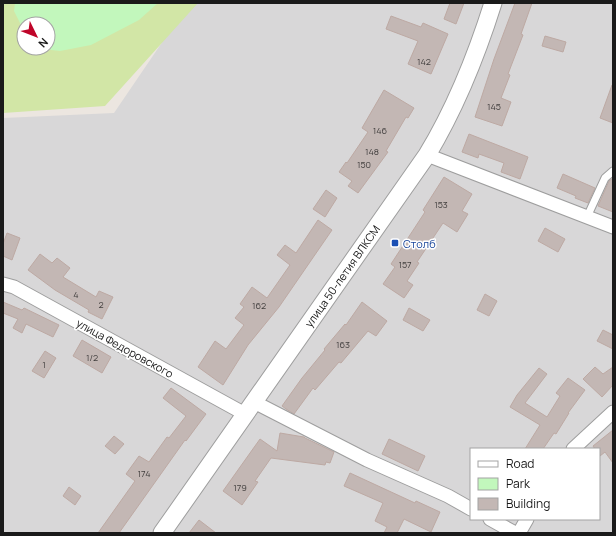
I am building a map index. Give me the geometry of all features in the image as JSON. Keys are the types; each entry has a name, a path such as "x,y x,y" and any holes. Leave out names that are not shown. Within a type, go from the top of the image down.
{"street":[{"name":"улица 50-летия ВЛКСМ","path":"162,533 427,155 446,123 471,69 493,3"},
{"path":"427,155 613,227"},
{"name":"улица Федоровского","path":"3,284 14,287 250,408 448,496 470,508"},
{"path":"574,448 613,412"},
{"path":"492,520 515,533"},
{"path":"519,533 526,520"}],"lane":[{"path":"587,217 605,178 613,171"}],"shaded area":[{"path":"186,3 613,3 613,533 3,533 3,118 114,113 180,16"}],"green space":[{"path":"3,3 198,3 105,106 3,113"},
{"path":"15,3 158,3 139,20 91,45 60,51 56,51 56,16 16,16 14,11"}],"building":[{"path":"450,3 464,3 456,24 444,19"},
{"path":"515,3 532,3 521,34 523,35 508,74 510,75 501,98 511,102 502,126 475,117 494,59"},
{"path":"391,16 421,27 423,23 448,34 431,74 408,64 418,41 386,29"},
{"path":"545,36 566,42 563,52 542,46"},
{"path":"613,85 613,123 600,118"},
{"path":"384,90 414,108 408,118 406,117 386,151 388,152 358,193 348,186 352,181 339,172 368,132 362,128"},
{"path":"469,134 528,157 520,179 501,172 504,163 479,154 478,158 462,152"},
{"path":"563,174 595,188 588,203 557,188"},
{"path":"444,177 472,194 462,211 468,214 457,232 443,223 417,262 419,263 407,281 413,285 404,298 383,284 395,267 391,264 425,212 423,210"},
{"path":"613,178 613,212 598,206 609,181"},
{"path":"326,190 337,198 325,217 313,209"},
{"path":"318,220 332,230 279,307 248,345 223,385 198,367 215,341 226,349 244,325 235,318 244,307 240,304 252,287 267,298 290,265 277,255 285,245 296,253"},
{"path":"545,228 565,239 558,252 538,241"},
{"path":"7,233 20,238 12,260 3,256 3,244"},
{"path":"40,254 52,263 57,258 70,268 63,277 96,297 99,291 113,297 102,319 88,312 89,310 55,290 28,270"},
{"path":"485,294 497,301 489,316 477,310"},
{"path":"3,302 22,310 24,308 59,325 53,337 26,324 22,333 13,328 18,319 3,313"},
{"path":"362,302 387,321 376,336 368,331 341,363 339,362 315,390 313,388 294,414 286,409 282,406 325,350 324,349 345,324 346,325"},
{"path":"409,308 430,320 423,331 403,320"},
{"path":"603,330 613,335 613,349 597,341"},
{"path":"82,340 111,357 102,373 73,356"},
{"path":"45,351 56,358 44,378 32,371"},
{"path":"595,367 603,374 613,367 613,385 602,397 583,379"},
{"path":"539,368 547,374 525,403 547,417 560,396 556,393 568,378 585,390 568,413 556,434 554,433 544,448 526,448 540,425 510,407 517,395"},
{"path":"171,388 206,414 186,441 185,440 119,533 98,533 135,481 126,474 139,456 149,462 167,437 169,438 186,416 163,398"},
{"path":"613,430 613,463 605,452 600,456 600,448 594,448 593,446"},
{"path":"280,433 304,437 334,452 330,463 326,462 325,465 271,458 255,481 258,482 242,505 223,491 260,439 277,451"},
{"path":"114,436 124,444 115,454 105,446"},
{"path":"389,439 425,456 418,471 382,454"},
{"path":"350,473 415,503 416,501 440,512 431,532 404,519 397,533 384,533 387,527 375,521 383,503 344,486"},
{"path":"69,487 81,496 75,505 63,496"},
{"path":"199,520 216,533 189,533"}],"place":[{"name":"Столб","path":"395,243"}]}
